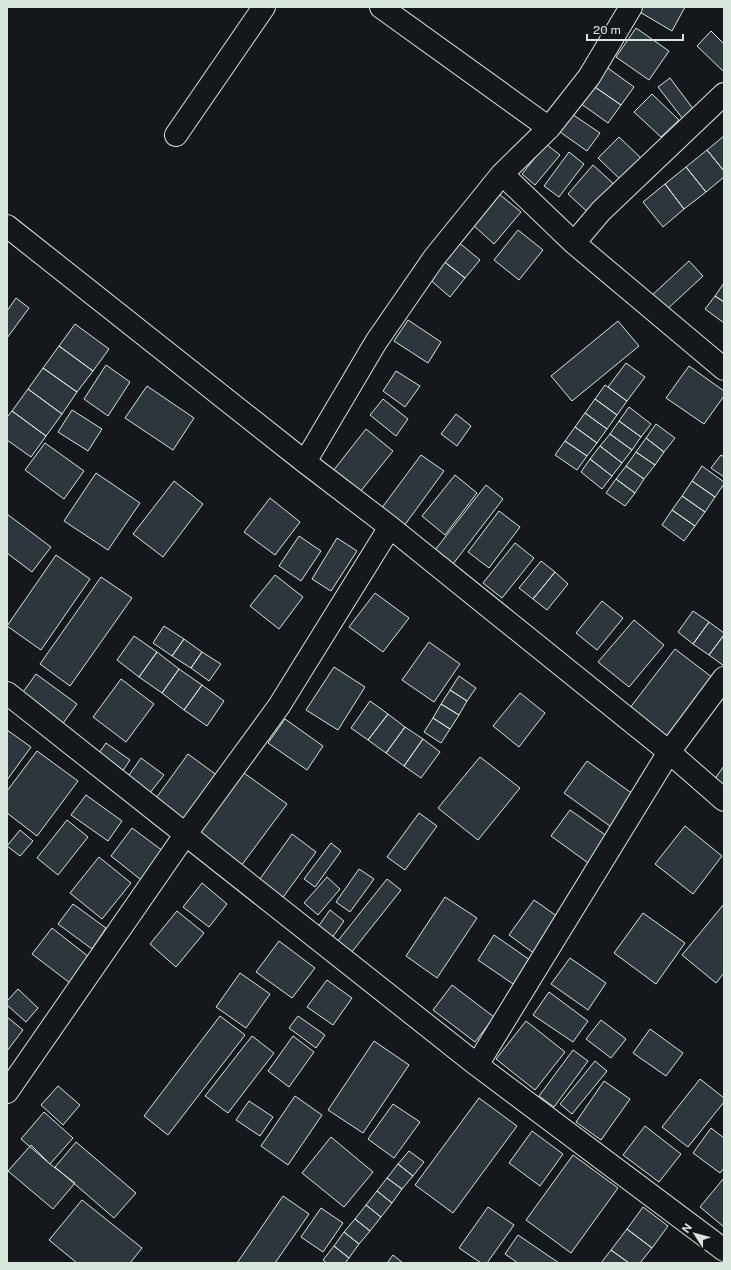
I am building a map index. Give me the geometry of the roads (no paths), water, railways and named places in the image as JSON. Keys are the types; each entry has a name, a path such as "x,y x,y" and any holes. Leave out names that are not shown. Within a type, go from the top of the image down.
{"street":[{"path":"176,135 264,7"},
{"path":"380,7 549,128"},
{"path":"305,462 381,335 434,258 502,174 549,128 589,77 631,7"},
{"path":"574,243 602,211 724,94"},
{"path":"502,174 574,243 724,369"},
{"path":"7,226 305,462 390,527 669,752 724,800"},
{"path":"7,1092 185,835 279,706 390,527"},
{"path":"477,1065 669,752 724,678"},
{"path":"7,694 477,1065 724,1250"}]}
